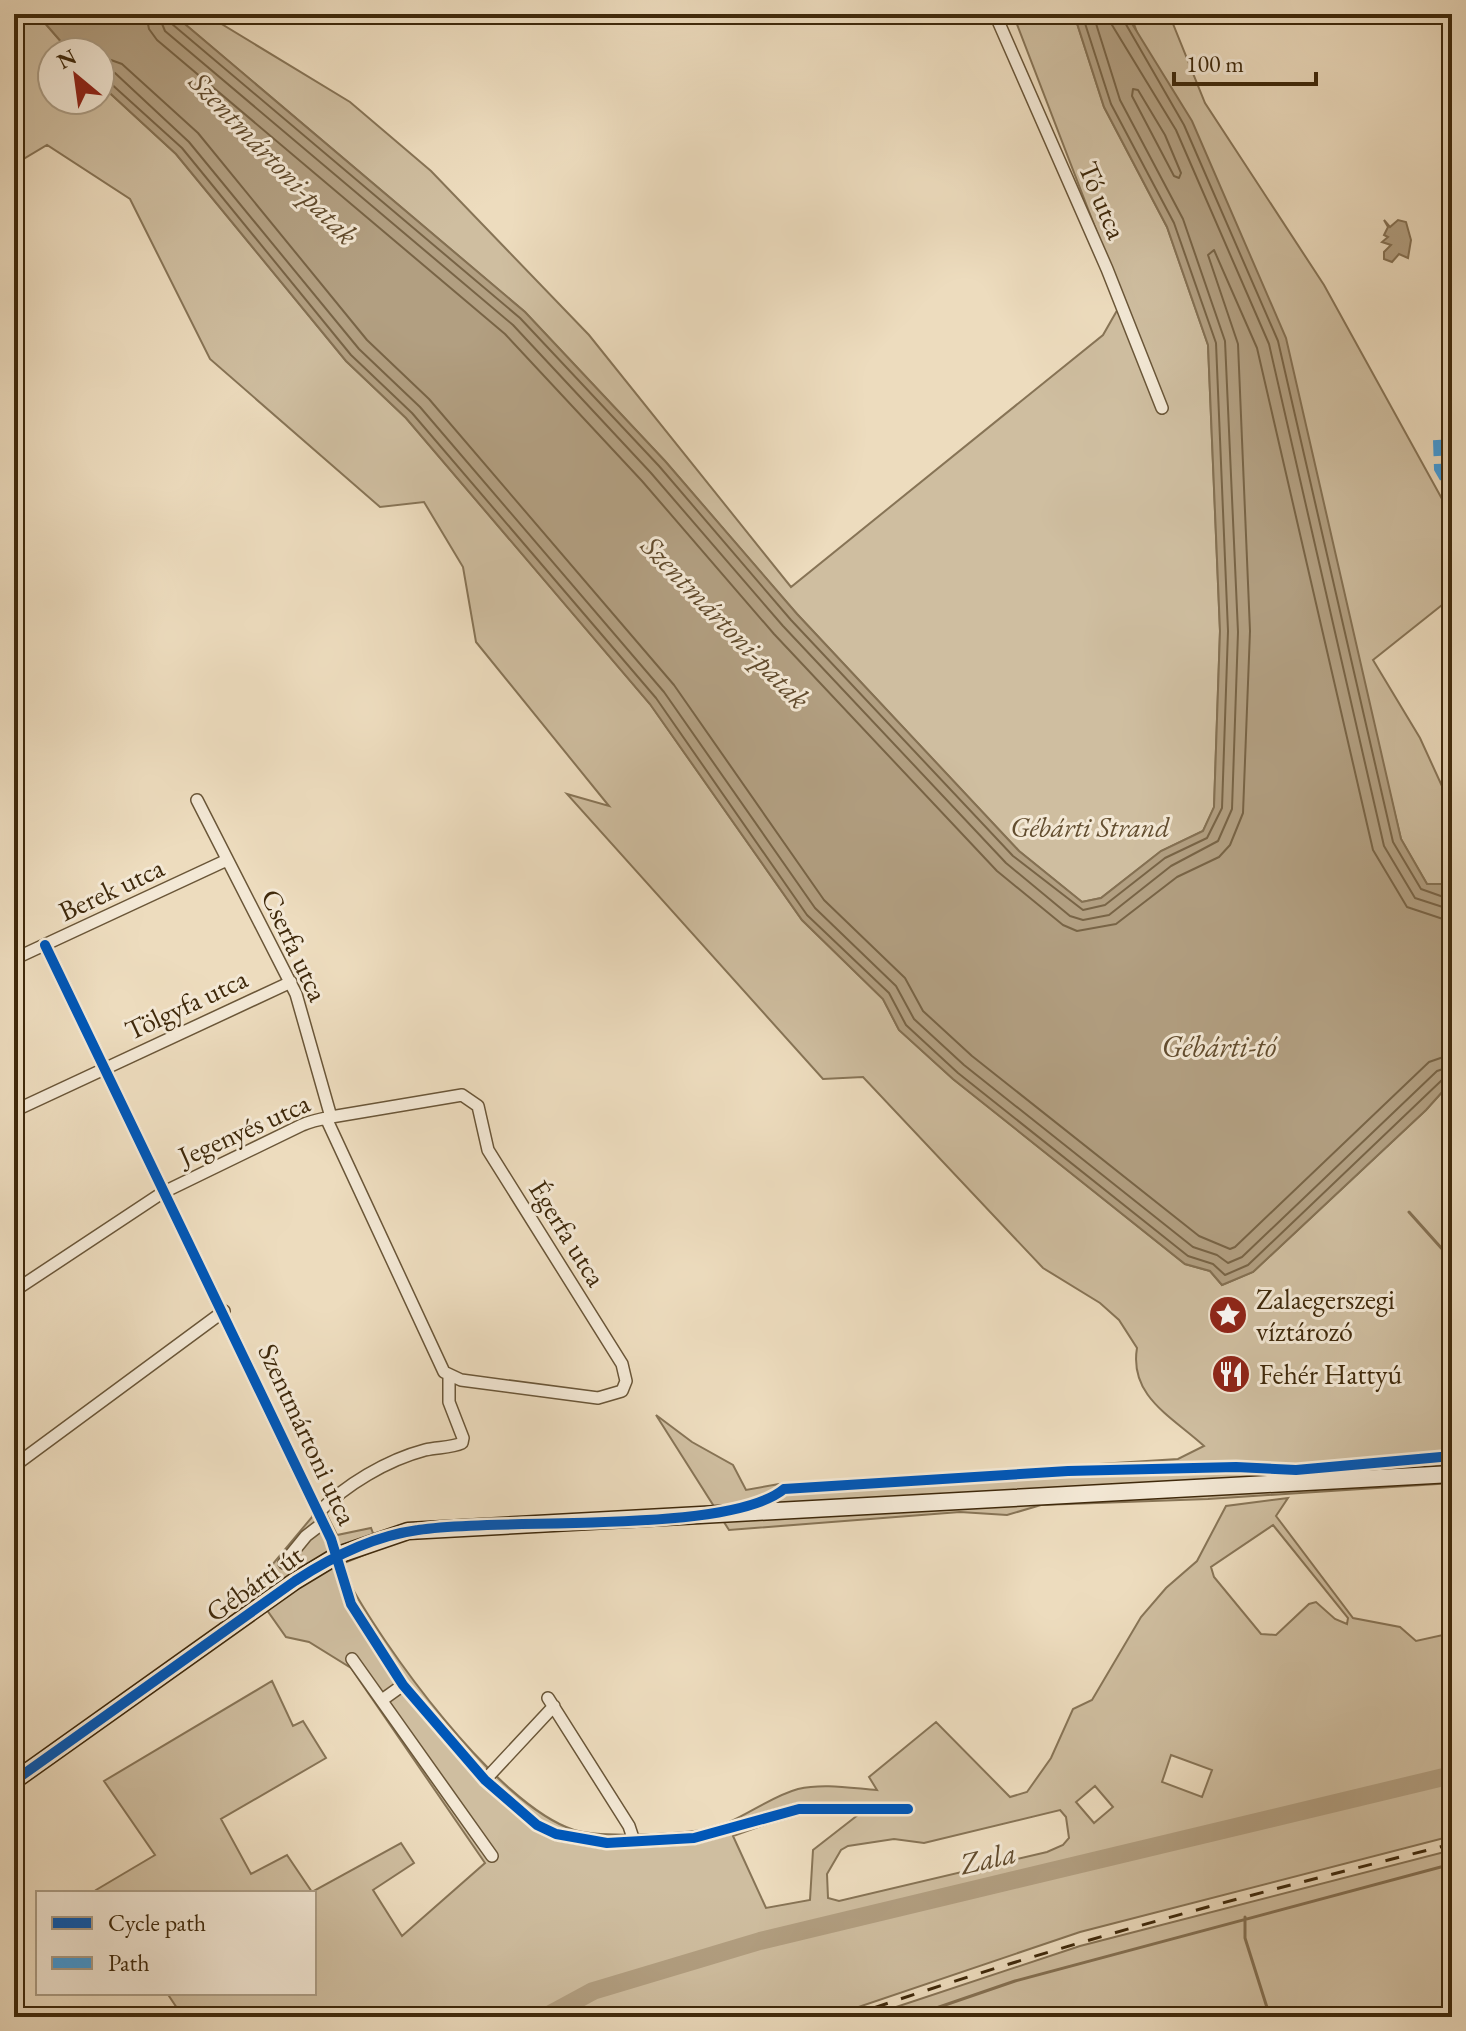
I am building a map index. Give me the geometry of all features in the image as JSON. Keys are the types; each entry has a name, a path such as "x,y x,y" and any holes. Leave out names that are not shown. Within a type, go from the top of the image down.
{"main road":[{"name":"Gébárti út","path":"14,1781 295,1581 338,1555 398,1533 432,1528 1452,1474"}],"street":[{"name":"Tó utca","path":"995,14 1107,269 1162,408"},
{"name":"Cserfa utca","path":"197,800 291,982 328,1117 437,1362 449,1377 449,1402 463,1438 462,1443 417,1453 346,1488 321,1518"},
{"name":"Berek utca","path":"14,959 227,860"},
{"name":"Szentmártoni utca","path":"45,945 162,1193 224,1311 321,1518 338,1555 342,1582 351,1604 403,1685 485,1780 537,1825 556,1834 586,1841 711,1835 799,1809 908,1809"},
{"name":"Tölgyfa utca","path":"14,1111 291,982"},
{"name":"Jegenyés utca","path":"14,1291 162,1193 302,1125 328,1117 456,1095 474,1101"},
{"name":"Égerfa utca","path":"449,1377 598,1398 613,1396 624,1388 626,1376 622,1364 488,1150 480,1111 474,1101"},
{"path":"14,1466 224,1311"},
{"name":"Gébárti út","path":"284,1563 321,1518"},
{"path":"352,1659 492,1856"},
{"path":"382,1700 403,1685"},
{"path":"485,1780 551,1702 629,1826 634,1841"}],"green space":[{"path":"14,14 37,14 56,36 36,36 36,116 116,116 116,99 176,154 346,361 406,418 650,704 802,920 883,999 899,1030 953,1079 1185,1264 1210,1271 1222,1285 1253,1272 1426,1110 1452,1081 1452,1483 1208,1499 1041,1505 1007,1515 960,1512 729,1530 656,1415 692,1442 733,1465 746,1490 779,1484 1178,1459 1204,1446 1155,1404 1146,1392 1136,1365 1137,1348 1119,1320 1100,1303 1043,1268 863,1077 823,1079 567,794 609,806 476,642 463,567 424,502 380,507 210,359 130,199 47,145 20,161 14,157"},
{"name":"Gébárti Strand","path":"173,14 205,14 350,102 431,171 589,335 791,587 1103,335 1123,300 1013,14 1074,14 1104,107 1167,227 1208,345 1220,631 1214,808 1203,831 1161,851 1101,898 1082,902 1019,851 797,614 665,461 525,312"},
{"path":"1126,14 1169,14 1205,103 1324,285 1452,517 1452,597 1373,660 1420,738 1452,808 1452,896 1444,884 1427,884 1401,839 1353,642 1134,24"},
{"path":"1288,1498 1276,1516 1353,1618 1400,1627 1416,1641 1452,1633 1452,1836 1080,1932 829,2017 183,2017 168,1995 316,1995 314,1891 401,1843 414,1863 373,1890 402,1936 485,1863 351,1668 309,1642 286,1637 252,1589 322,1505 337,1535 371,1528 379,1549 344,1563 345,1575 413,1680 477,1757 511,1790 544,1815 574,1830 619,1835 674,1833 714,1827 786,1793 808,1787 877,1790 869,1777 936,1722 1010,1797 1027,1792 1051,1758 1073,1709 1092,1700 1141,1617 1166,1588 1197,1561 1226,1506","holes":["1273,1525 1348,1618 1347,1624 1335,1619 1316,1602 1309,1604 1276,1635 1261,1634 1214,1577 1211,1567","1171,1755 1212,1770 1202,1797 1162,1782","1095,1786 1113,1807 1094,1823 1076,1802","1060,1810 1066,1817 1069,1838 1063,1845 1047,1852 839,1901 828,1898 827,1874 841,1850 848,1846 894,1839 924,1843","863,1811 813,1850 810,1900 766,1908 733,1836 801,1812"]},
{"path":"272,1681 293,1726 303,1721 326,1758 221,1819 251,1874 287,1855 311,1891 97,1891 155,1855 104,1781"},
{"path":"1452,1850 1452,2017 866,2017 1080,1946"}],"water":[{"name":"Gébárti-tó","path":"37,14 173,14 525,312 665,461 797,614 1019,851 1082,902 1101,898 1161,851 1203,831 1214,807 1220,631 1208,345 1167,227 1104,107 1074,14 1126,14 1192,121 1286,338 1401,839 1427,884 1444,884 1452,896 1452,1081 1426,1110 1253,1272 1222,1285 1210,1271 1185,1264 953,1079 899,1030 883,999 802,920 650,704 406,418 346,361 176,154 116,99 116,36 56,36"},
{"path":"1384,220 1390,227 1398,220 1406,222 1411,240 1408,258 1399,254 1392,262 1384,259 1384,252 1391,245 1382,242 1388,237 1384,235 1388,227"}],"waterway":[{"name":"Szentmártoni-patak","path":"1409,1212 1452,1260"},
{"name":"Zala","path":"545,2017 593,1991 760,1941 1452,1775"},
{"path":"910,2017 1015,1981 1452,1864"},
{"path":"1245,1917 1245,1938 1270,2017"}],"railway":[{"path":"848,2017 1073,1945 1452,1844"}],"marked path":[{"path":"1437,440 1438,469 1452,493"}],"cycle path":[{"path":"45,945 331,1539 351,1604 403,1685 485,1780 537,1825 556,1834 607,1843 694,1838 799,1809 908,1809"},
{"path":"14,1781 295,1581 354,1548 401,1533 455,1526 666,1519 715,1513 756,1503 784,1489 1068,1471 1236,1467 1296,1470 1452,1456"}],"place":[{"name":"Zalaegerszegi víztározó","path":"1228,1315"},
{"name":"Fehér Hattyú","path":"1231,1374"}]}
